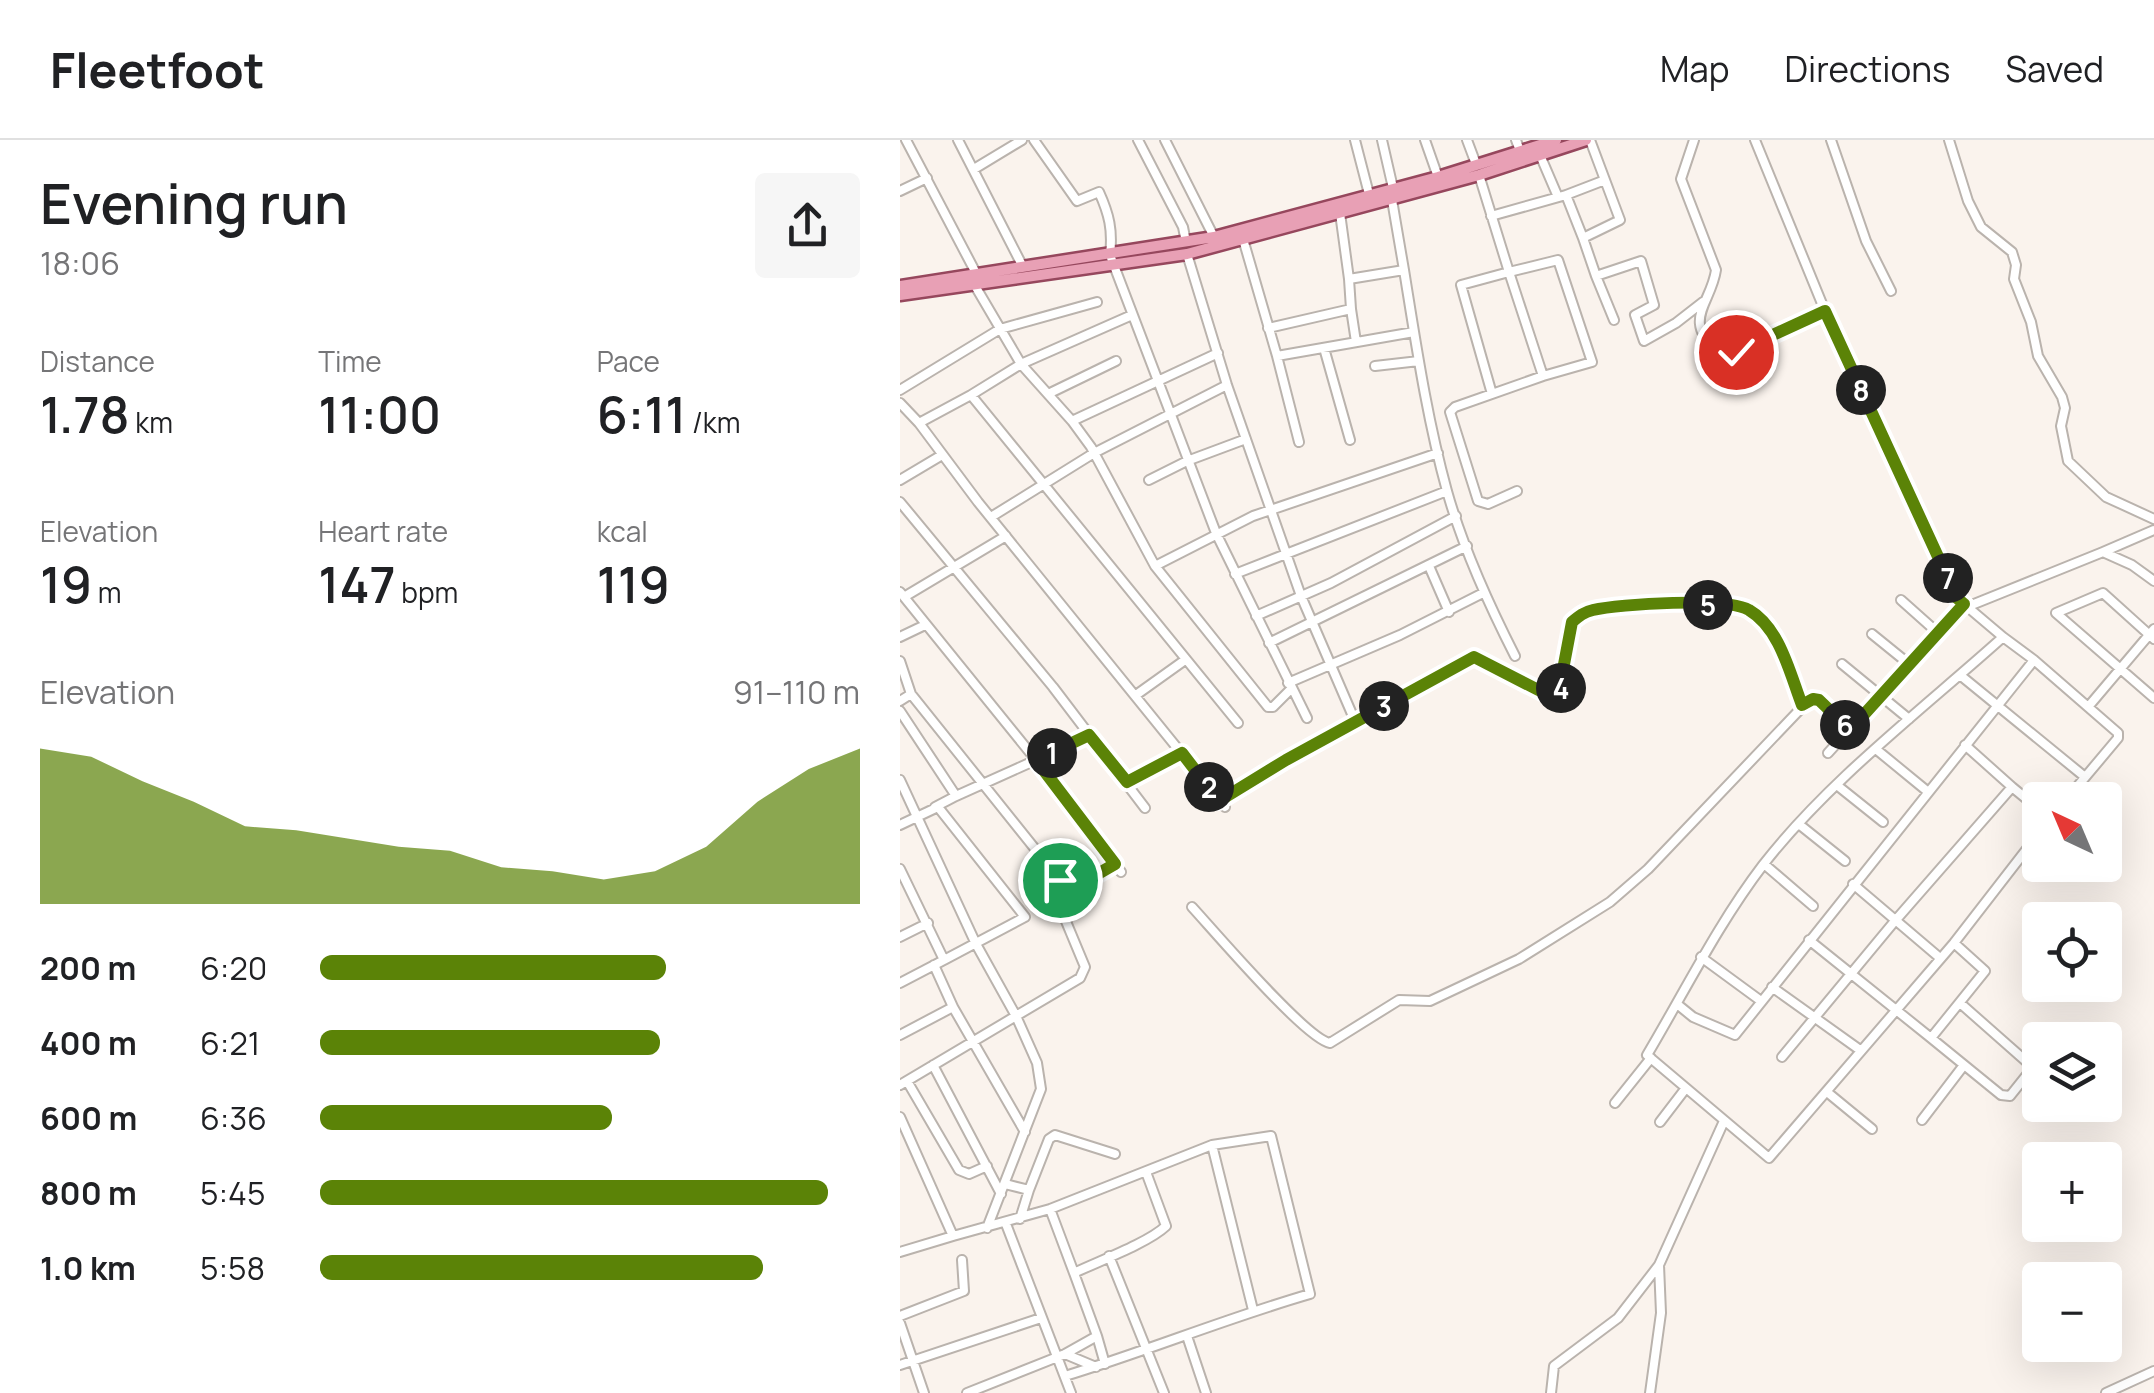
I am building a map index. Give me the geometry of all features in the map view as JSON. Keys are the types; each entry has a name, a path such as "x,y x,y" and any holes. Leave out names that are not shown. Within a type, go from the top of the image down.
{"main road":[{"path":"900,286 975,279 1243,239 1340,214 1438,177 1477,170 1518,145 1556,140"},
{"path":"1187,248 1369,194 1392,194 1588,140"},
{"path":"900,295 1023,267 1112,259"}],"street":[{"path":"906,140 1021,364 1072,421 1094,453 1155,566 1268,707 1273,707 1289,686 1330,663 1484,594"},
{"path":"958,140 1023,267"},
{"path":"974,169 1022,140"},
{"path":"1034,140 1077,201 1099,192 1109,216 1112,259 1187,461 1235,574 1307,718"},
{"path":"1138,140 1183,227 1227,385 1301,596 1355,721"},
{"path":"1165,140 1214,237"},
{"path":"1355,140 1369,194"},
{"path":"1382,140 1419,361 1447,491 1484,594 1515,656"},
{"path":"1425,140 1438,177"},
{"path":"1467,140 1542,376"},
{"path":"1583,238 1620,220 1588,140"},
{"path":"1694,140 1681,179 1716,270 1715,281 1703,302 1699,322 1702,335 1718,352 1736,352 1825,311"},
{"path":"1755,140 1825,311 1957,598 2118,733 2082,782"},
{"path":"1831,140 1866,241 1891,291"},
{"path":"1949,140 1981,228 2012,252 2016,264 2014,279 2038,356 2065,408 2061,426 2068,461 2106,496 2154,520"},
{"path":"1540,155 1583,238 1614,320"},
{"path":"900,191 927,178"},
{"path":"1492,216 1605,180"},
{"path":"1340,214 1356,342"},
{"path":"1243,239 1299,442"},
{"path":"1492,394 1461,286 1558,260 1592,362 1542,376 1450,412 1474,493 1482,504 1517,491"},
{"path":"1596,276 1641,261 1654,305 1635,315 1644,342 1703,302"},
{"path":"1348,279 1404,270"},
{"path":"900,390 1000,329 1097,302"},
{"path":"1268,328 1352,309"},
{"path":"919,424 1021,364 1132,315"},
{"path":"1277,356 1414,332"},
{"path":"1324,348 1350,440"},
{"path":"1072,421 1218,354"},
{"path":"1048,394 1116,361"},
{"path":"1375,366 1419,361"},
{"path":"991,518 1094,453 1227,385"},
{"path":"971,395 1238,724"},
{"path":"900,404 1222,804 1355,721 1474,657 1554,698 1558,696 1572,622 1593,610 1683,603 1750,610 1780,648 1802,705"},
{"path":"1150,480 1246,439"},
{"path":"1155,566 1216,532 1271,510 1438,453"},
{"path":"900,480 942,455"},
{"path":"1443,471 1465,464"},
{"path":"1235,574 1447,491"},
{"path":"900,502 1145,808"},
{"path":"1256,616 1456,516"},
{"path":"1828,753 1964,604 1974,604 2154,530"},
{"path":"1006,536 902,594 1118,868 1060,880"},
{"path":"1269,642 1467,546"},
{"path":"2102,552 2132,565 2154,582"},
{"path":"1428,566 1449,612"},
{"path":"2088,706 2120,668 2153,634 2103,594 2056,613 2120,668 2154,698"},
{"path":"1900,600 1938,633"},
{"path":"900,636 926,625"},
{"path":"1872,634 1909,664"},
{"path":"2003,637 1838,786 1764,864 1701,957 1646,1055 1769,1158 1954,943 2022,855"},
{"path":"1136,695 1185,660"},
{"path":"1677,1004 1694,1017 1736,1035 2034,660"},
{"path":"900,661 911,694 1060,880 1060,902 1084,962 1084,973 904,1083 963,1174 986,1166"},
{"path":"1842,664 1910,719"},
{"path":"1960,675 2086,777"},
{"path":"900,701 911,694"},
{"path":"1192,907 1304,1025 1321,1041 1330,1043 1399,1000 1430,1001 1518,959 1610,902 1648,869 1802,705 1819,700 1850,730"},
{"path":"900,711 956,796"},
{"path":"918,817 1089,735"},
{"path":"1965,744 2022,795"},
{"path":"1877,750 1928,791"},
{"path":"1127,782 1182,753"},
{"path":"900,780 976,944 1016,1016 1041,1079 1041,1089 987,1228"},
{"path":"1838,786 1882,822"},
{"path":"1782,1057 2012,787"},
{"path":"900,825 938,807 1025,917 900,983"},
{"path":"1800,825 1845,861"},
{"path":"1764,864 1814,906"},
{"path":"900,869 944,960"},
{"path":"1853,884 1940,958"},
{"path":"900,895 910,891"},
{"path":"900,937 928,923"},
{"path":"1809,940 2006,1097 2030,1072 2028,1062 1960,1003"},
{"path":"1931,1038 1985,972 1954,943"},
{"path":"1701,957 1761,1001"},
{"path":"934,965 970,1043 1024,1132"},
{"path":"1772,987 1860,1050"},
{"path":"900,1035 952,1008"},
{"path":"1615,1103 1651,1058"},
{"path":"1922,1120 1964,1065"},
{"path":"933,1066 986,1166 1003,1189"},
{"path":"1660,1122 1686,1088"},
{"path":"1826,1092 1872,1129"},
{"path":"900,1117 952,1236"},
{"path":"1551,1393 1554,1366 1618,1318 1659,1265 1724,1121"},
{"path":"1020,1219 1051,1136 1115,1154"},
{"path":"900,1252 1050,1209 1212,1145 1271,1136 1310,1294 1065,1376"},
{"path":"1212,1145 1253,1310"},
{"path":"1074,1273 1154,1238 1166,1226 1146,1172"},
{"path":"1003,1189 1029,1190"},
{"path":"1050,1209 1097,1336 1100,1365"},
{"path":"1006,1224 1040,1318 1060,1355 1071,1393"},
{"path":"1109,1256 1164,1393"},
{"path":"924,1393 900,1319 959,1296 965,1286 962,1260"},
{"path":"1650,1393 1661,1313 1659,1265"},
{"path":"900,1365 1040,1318"},
{"path":"967,1393 1097,1336"},
{"path":"1187,1336 1206,1393"},
{"path":"1060,1355 1100,1365"},
{"path":"2106,1393 2154,1371"}],"route":[{"path":"1060,880 1096,875 1115,864 1036,760 1089,735 1127,782 1182,753 1219,801 1474,657 1554,698 1558,696 1572,622 1593,610 1683,603 1750,610 1780,648 1802,705 1819,700 1850,730 1964,604 1957,598 1894,466 1825,311 1736,352"}]}
